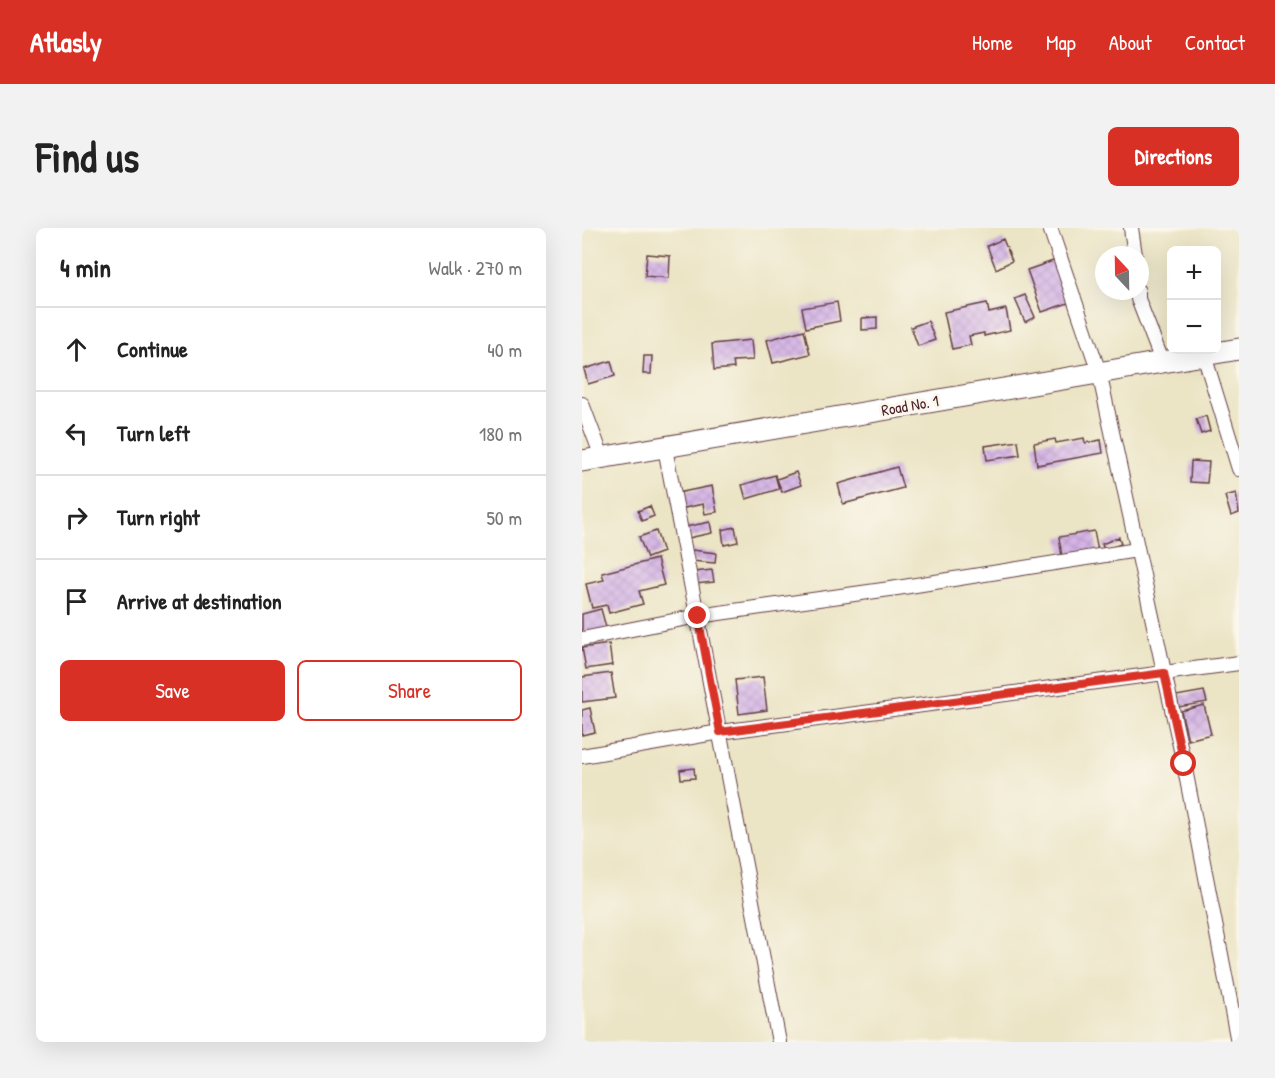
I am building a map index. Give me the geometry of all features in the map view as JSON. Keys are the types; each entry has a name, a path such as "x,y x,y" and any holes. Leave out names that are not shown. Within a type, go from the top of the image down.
{"highway":[{"name":"Road No. 1","path":"592,459 1239,349"}],"street":[{"path":"1050,228 1099,372 1184,764 1238,1042"},
{"path":"1131,228 1134,246"},
{"path":"1138,300 1162,361"},
{"path":"1204,355 1239,469"},
{"path":"582,404 592,459"},
{"path":"665,448 779,1042"},
{"path":"582,639 698,616 897,588 1137,550"},
{"path":"582,756 720,732 1239,663"}],"building":[{"path":"1003,239 1012,261 996,269 987,246"},
{"path":"647,254 670,256 669,278 645,276"},
{"path":"1059,259 1074,301 1042,312 1027,270"},
{"path":"1025,295 1035,317 1025,322 1015,299"},
{"path":"837,302 840,321 806,328 802,308"},
{"path":"987,303 989,313 1006,309 1010,330 984,336 984,333 969,336 971,345 952,349 944,312"},
{"path":"877,317 877,329 862,330 862,318"},
{"path":"928,321 935,340 918,346 911,327"},
{"path":"804,330 810,354 773,363 767,340"},
{"path":"751,340 753,360 733,361 734,368 714,370 712,344"},
{"path":"644,356 652,356 651,374 643,374"},
{"path":"611,361 615,376 588,384 584,369"},
{"path":"1206,416 1210,431 1201,434 1196,419"},
{"path":"1084,438 1085,443 1101,440 1103,453 1037,465 1034,443 1055,439 1056,443"},
{"path":"1018,441 1020,455 987,460 985,446"},
{"path":"1191,461 1209,462 1207,483 1190,482"},
{"path":"897,467 903,488 843,504 838,484"},
{"path":"796,472 801,485 782,492 777,479"},
{"path":"775,475 779,489 746,499 742,485"},
{"path":"712,486 717,512 705,514 703,504 675,510 672,494"},
{"path":"1236,493 1239,513 1231,516 1225,496"},
{"path":"650,506 654,516 642,521 638,511"},
{"path":"710,522 712,533 688,538 685,527"},
{"path":"735,527 738,542 724,545 722,530"},
{"path":"656,531 663,552 647,558 639,537"},
{"path":"1094,531 1098,551 1062,557 1059,537"},
{"path":"1119,537 1121,544 1104,550 1102,544"},
{"path":"692,550 716,553 715,563 691,561"},
{"path":"657,559 664,585 639,591 643,604 609,613 607,605 592,608 586,584 604,580 602,573"},
{"path":"712,570 714,582 695,584 694,572"},
{"path":"601,609 607,631 582,637 582,614"},
{"path":"609,644 612,665 586,669 582,648"},
{"path":"611,673 615,698 582,702 582,677"},
{"path":"763,677 767,710 739,714 735,680"},
{"path":"1204,691 1207,702 1179,707 1176,696"},
{"path":"1204,705 1211,734 1188,740 1181,711"},
{"path":"590,708 595,732 582,735 582,710"},
{"path":"694,768 695,778 681,779 680,770"}],"route":[{"path":"698,616 720,732 1164,673 1184,764"}]}
